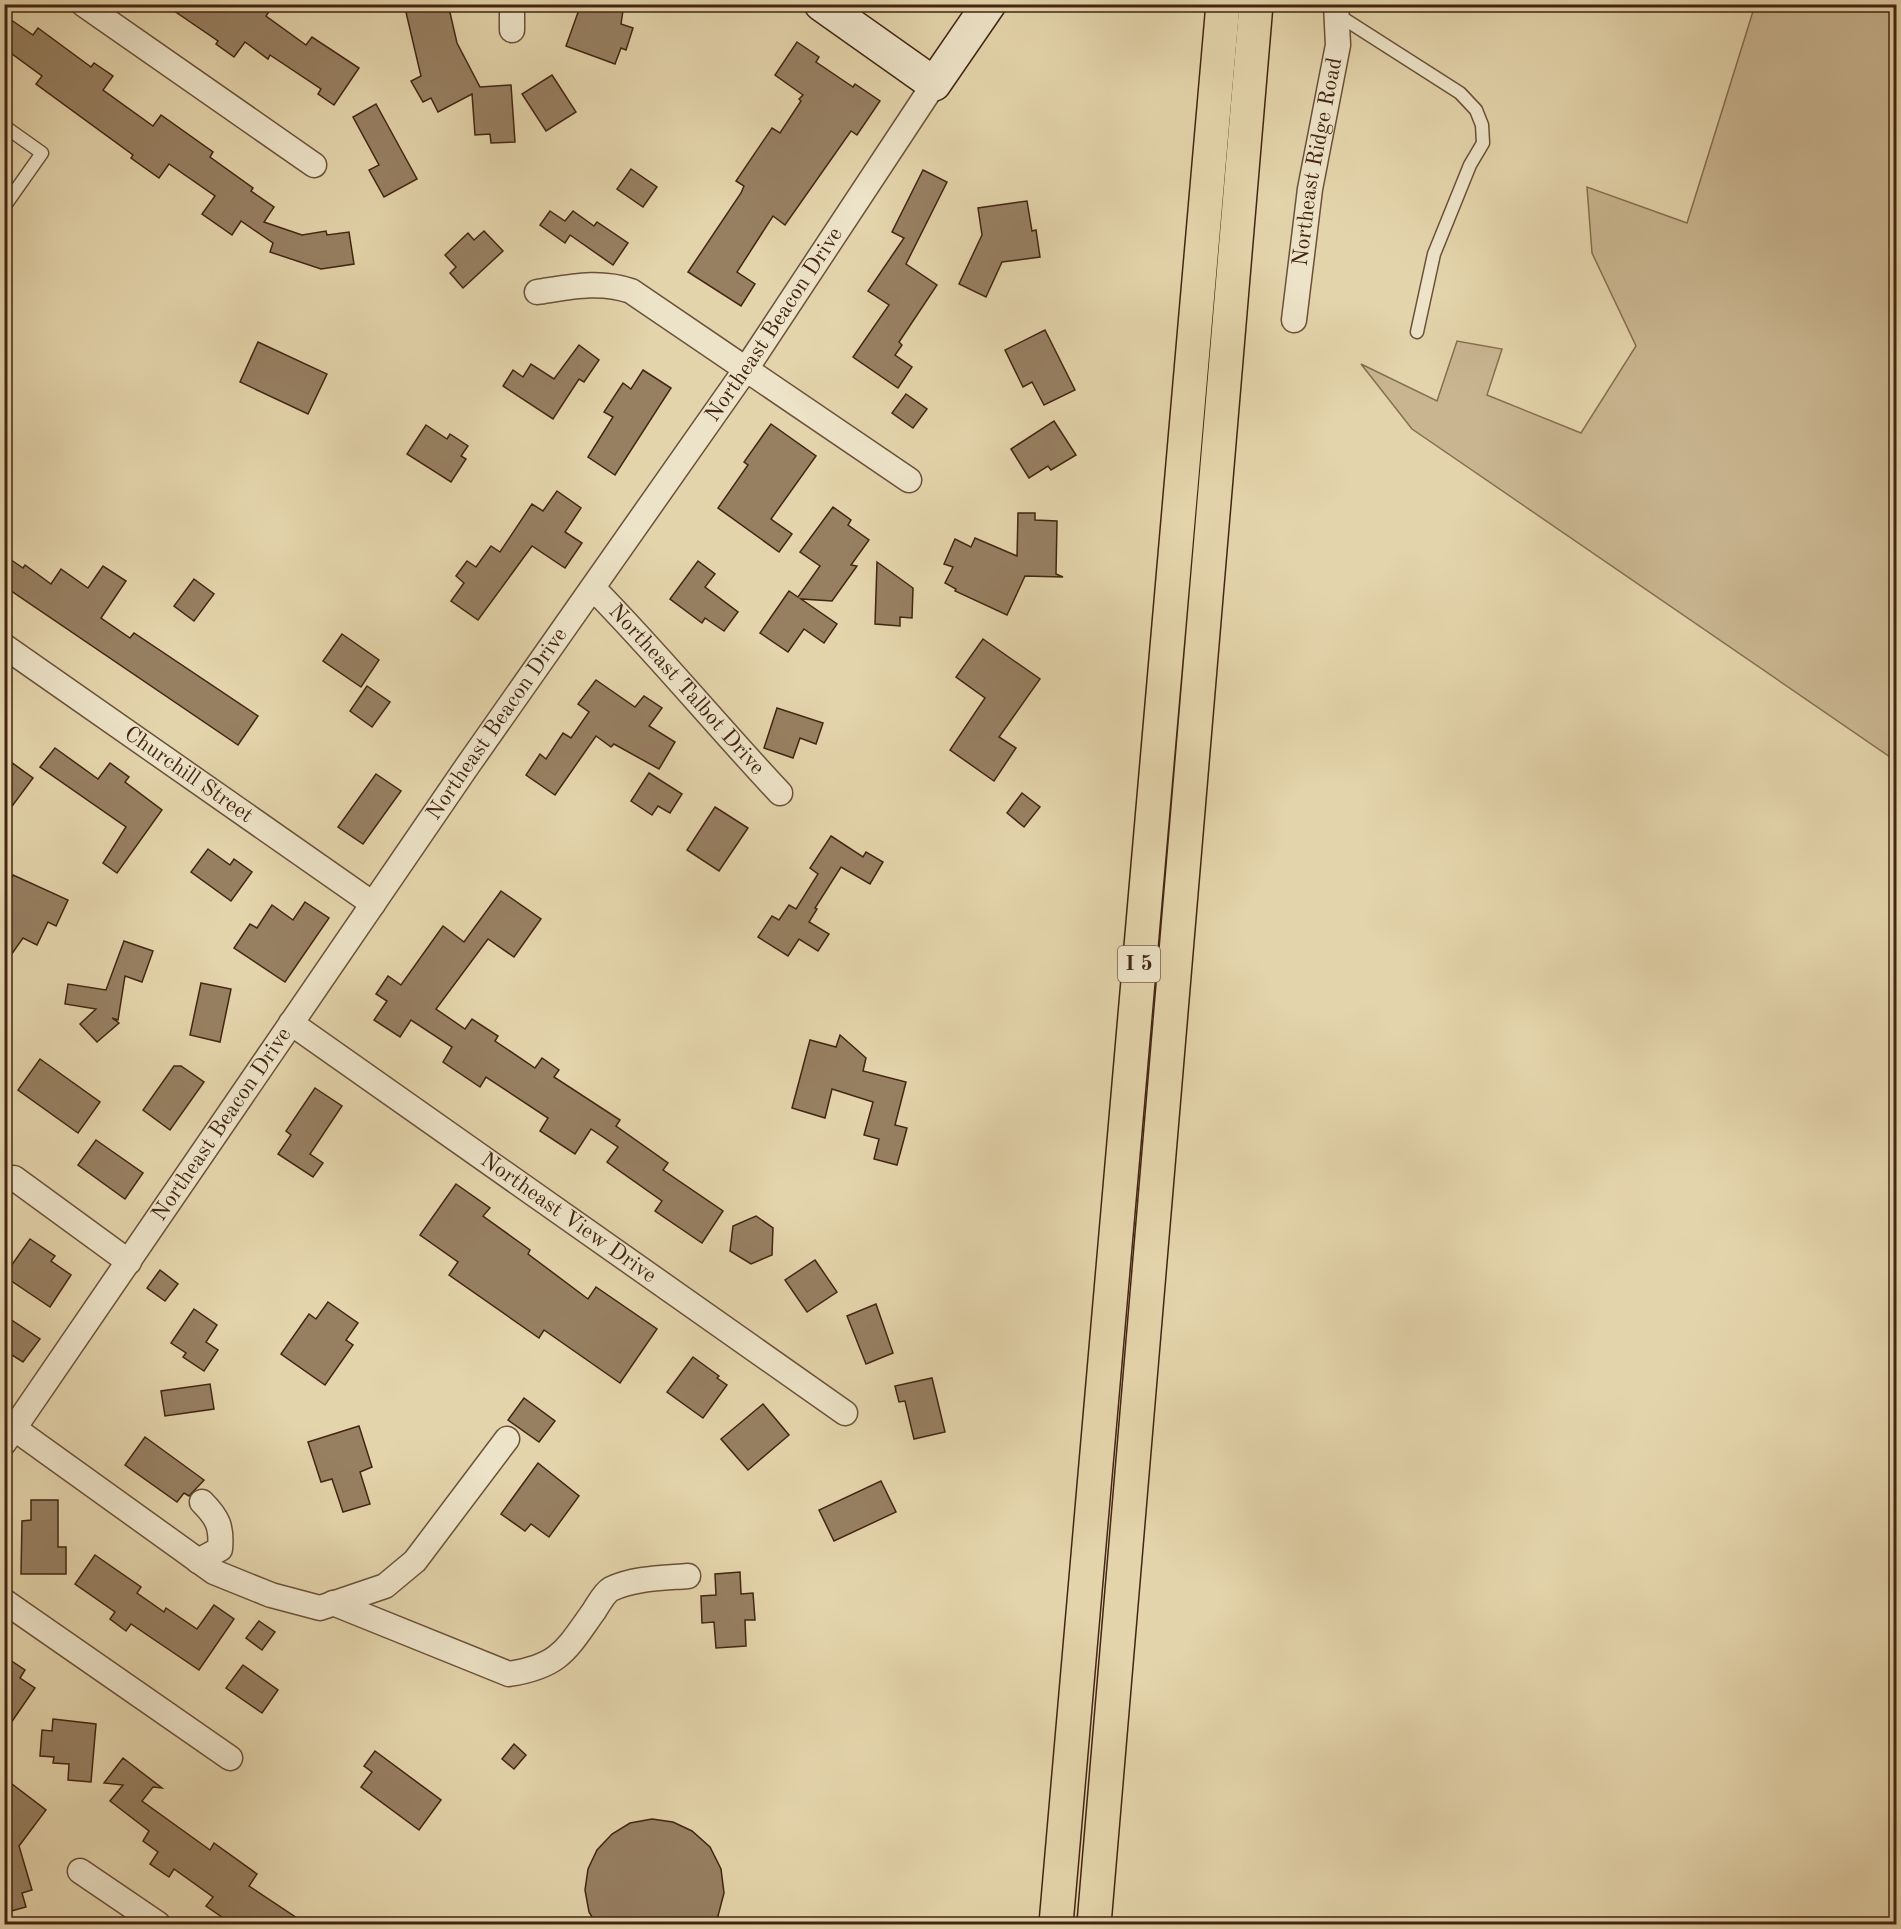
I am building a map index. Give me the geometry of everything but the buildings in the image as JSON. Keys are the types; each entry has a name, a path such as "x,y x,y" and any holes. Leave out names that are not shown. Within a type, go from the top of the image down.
{"highway":[{"name":"I 5","path":"1056,1924 1223,4"},
{"name":"I 5","path":"1094,1924 1256,4"}],"street":[{"path":"83,4 314,165"},
{"path":"512,4 512,30"},
{"path":"821,4 934,84"},
{"name":"Northeast Beacon Drive","path":"10,1436 373,904 746,369 989,4"},
{"name":"Northeast Ridge Road","path":"1294,320 1311,189 1338,45 1337,10"},
{"path":"537,292 594,283 615,285 631,291 909,480"},
{"name":"Northeast Talbot Drive","path":"593,588 637,632 728,738 780,793"},
{"name":"Churchill Street","path":"4,646 373,904"},
{"name":"Northeast View Drive","path":"291,1023 845,1413"},
{"path":"14,1179 129,1262"},
{"path":"10,1436 214,1572 271,1595 320,1608 385,1586 415,1561 507,1439"},
{"path":"198,1561 220,1549 222,1531 218,1517 202,1502"},
{"path":"333,1603 509,1674 536,1670 554,1661 566,1650 609,1590 651,1579 688,1576"},
{"path":"4,1601 230,1758"},
{"path":"80,1871 158,1924"}],"lane":[{"path":"1337,10 1460,93 1476,110 1482,125 1483,143 1470,165 1434,254 1417,332"},
{"path":"4,126 42,153 4,207"}],"shaded area":[{"path":"1755,5 1896,5 1896,761 1412,429 1361,364 1437,401 1457,341 1502,349 1487,395 1581,433 1636,346 1592,253 1587,187 1687,223"}]}
